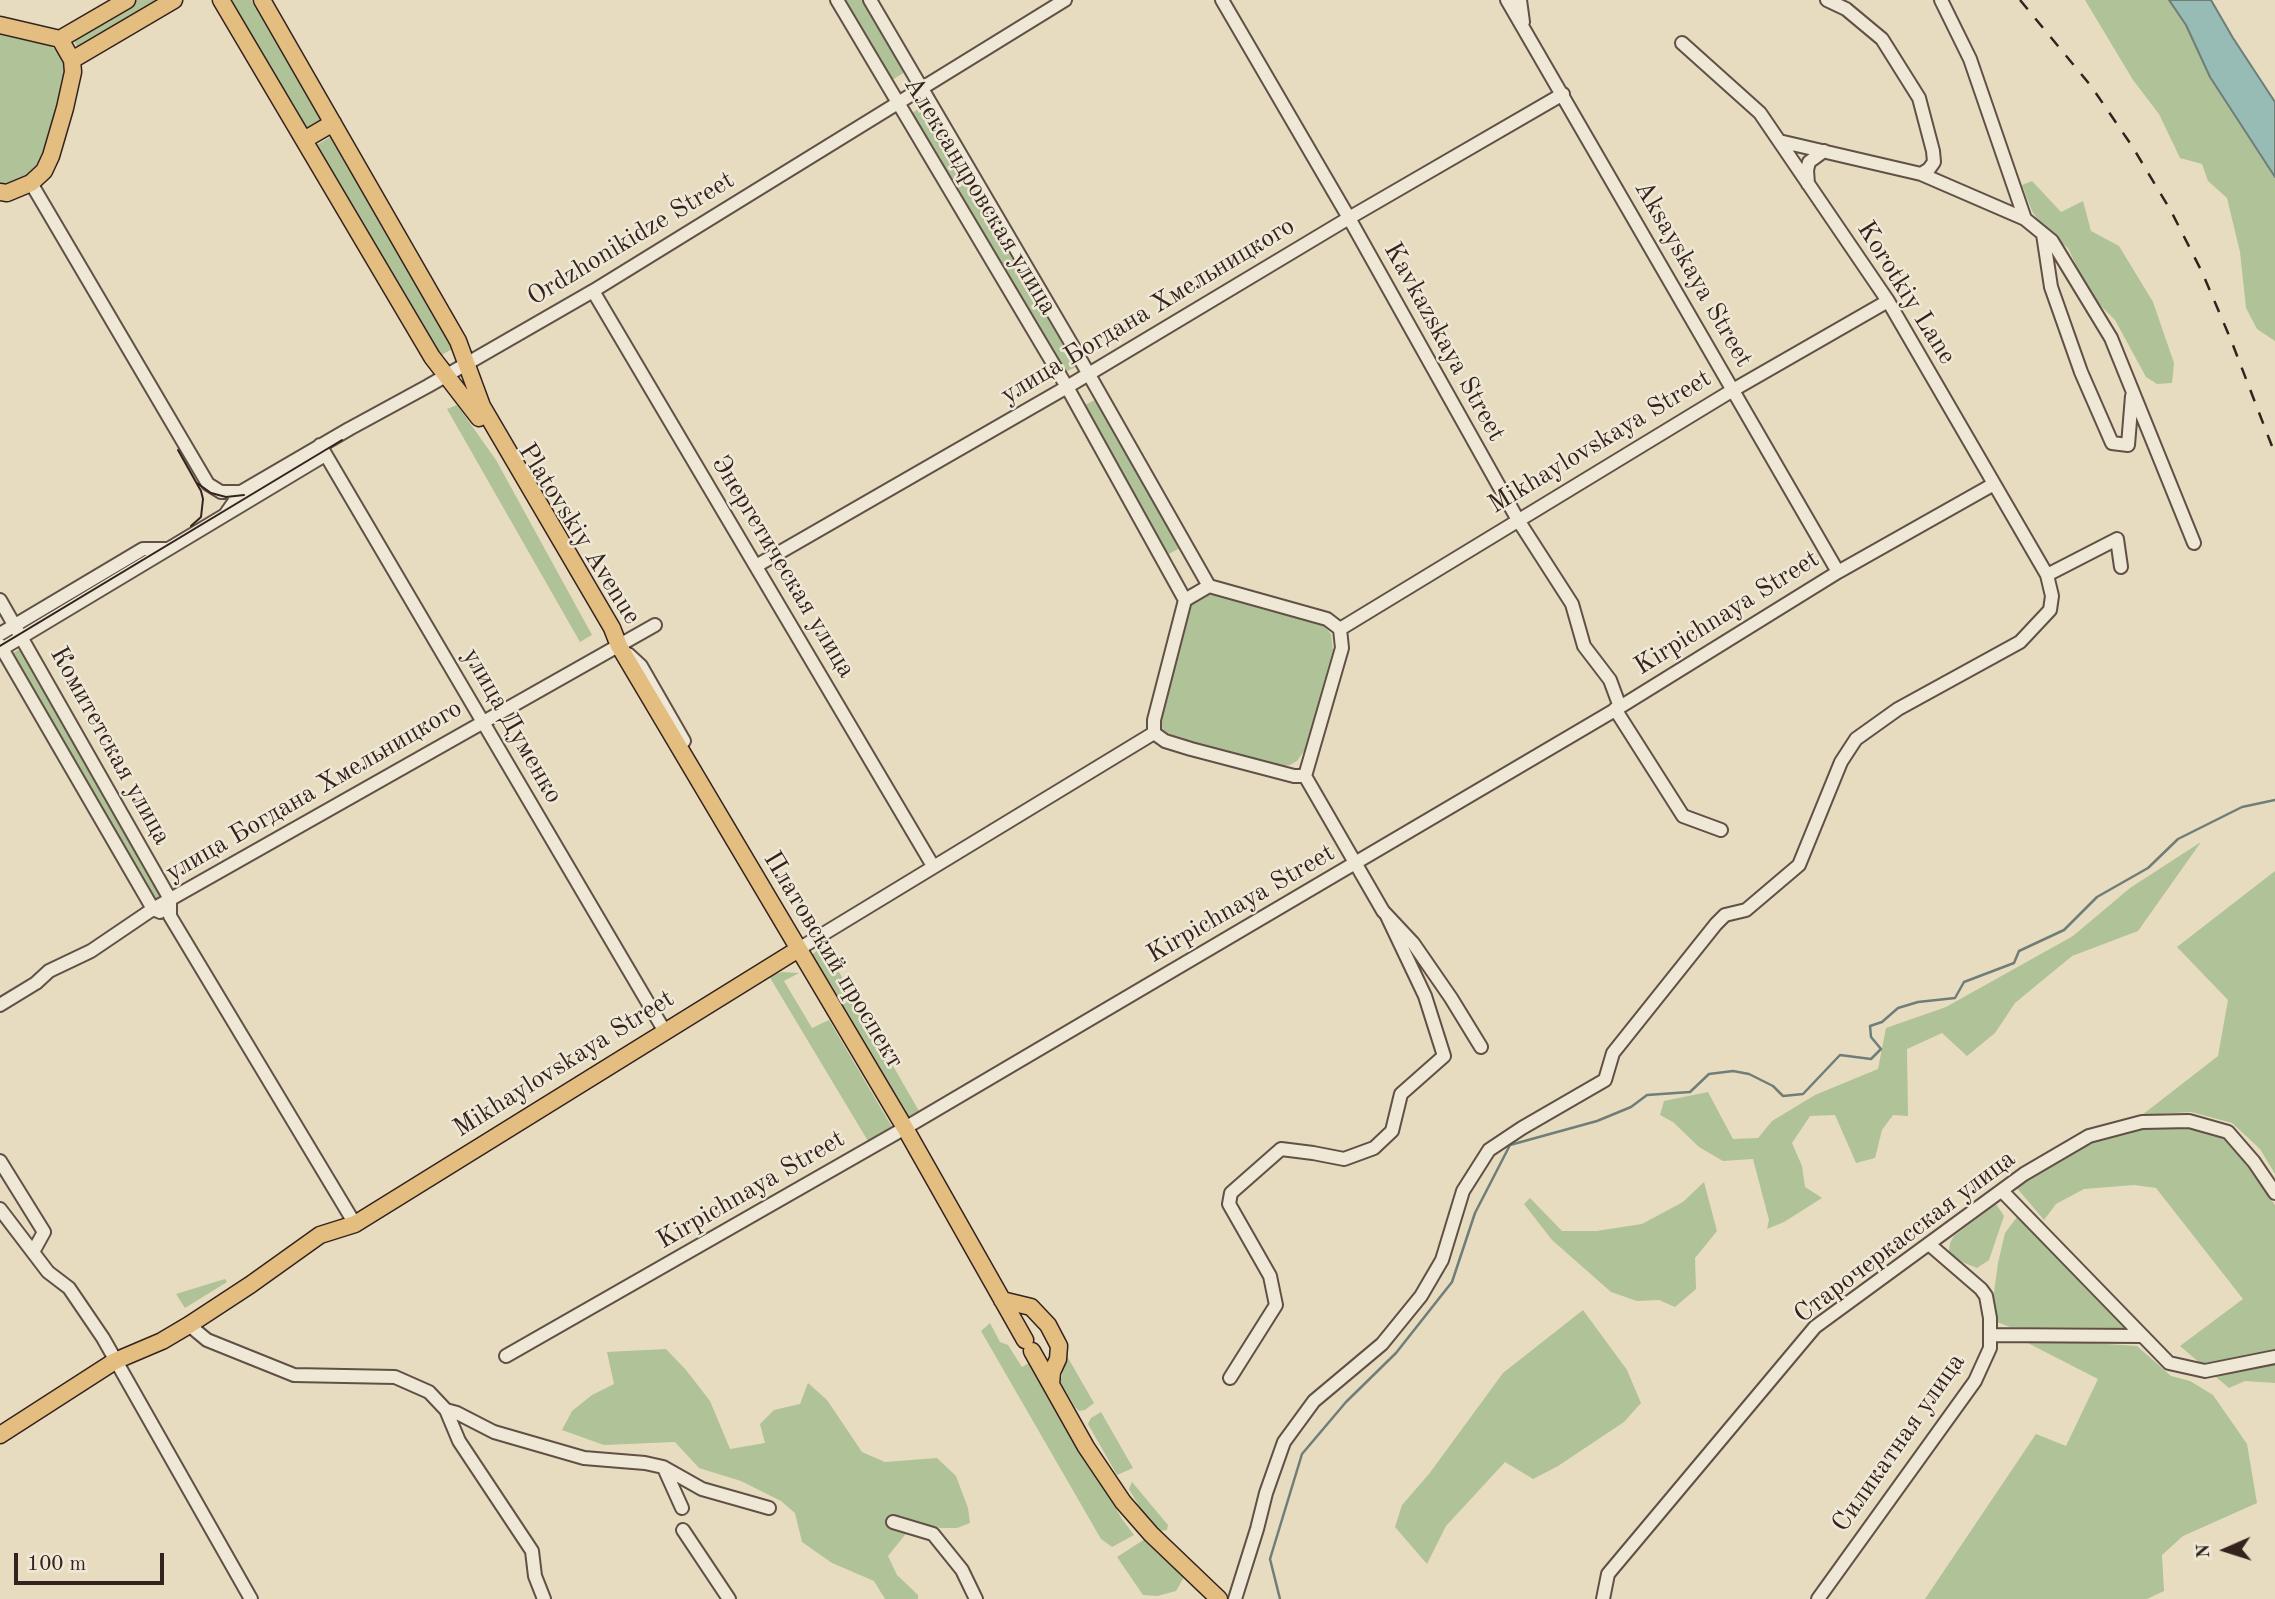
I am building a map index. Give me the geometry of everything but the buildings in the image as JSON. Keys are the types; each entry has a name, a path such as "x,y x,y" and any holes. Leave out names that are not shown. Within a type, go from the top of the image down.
{"main road":[{"path":"0,25 60,40 127,0"},
{"path":"72,60 174,0"},
{"name":"Platovskiy Avenue","path":"221,0 432,357 474,410 604,629 620,646"},
{"name":"Platovskiy Avenue","path":"262,0 458,341 482,407 620,646"},
{"path":"0,192 31,183 44,172 51,156 68,94 72,60 60,40"},
{"path":"304,140 333,123"},
{"name":"Платовский проспект","path":"620,646 797,950 905,1128 1086,1447 1123,1502 1151,1534 1219,1599"},
{"name":"Mikhaylovskaya Street","path":"0,1435 115,1361 189,1325 320,1235 355,1223 797,950"},
{"path":"1002,1300 1031,1307 1048,1325 1059,1346 1051,1384"}],"street":[{"name":"Александровская улица","path":"837,0 1067,387 1185,600"},
{"name":"Александровская улица","path":"870,0 1209,586"},
{"name":"Ordzhonikidze Street","path":"323,450 465,363 593,291 1065,0"},
{"name":"Kavkazskaya Street","path":"1222,0 1349,218 1518,520 1572,604 1584,646 1610,680 1617,708 1683,816 1721,830"},
{"name":"Aksayskaya Street","path":"1507,0 1838,572"},
{"path":"1520,0 1524,30"},
{"path":"1827,0 1846,9 1882,39 1919,98 1934,162 1921,174"},
{"path":"1941,0 1970,59 2025,219"},
{"name":"Korotkiy Lane","path":"1235,1599 1284,1442 1314,1401 1382,1344 1421,1296 1441,1260 1463,1191 1489,1150 1605,1080 1612,1053 1725,915 1746,910 1799,865 1841,762 1856,740 1898,709 2020,642 2050,610 2053,596 2047,575 1888,301 1760,113 1682,43"},
{"name":"улица Богдана Хмельницкого","path":"756,565 1089,375 1349,218 1563,94"},
{"path":"1779,141 1921,174 2025,219 2052,241 2111,338 2194,543"},
{"path":"1808,184 1809,162 1824,151"},
{"path":"31,183 208,484 221,492 241,492 323,450"},
{"path":"2043,234 2051,286 2081,372 2112,443 2128,445 2133,393"},
{"name":"Энергетическая улица","path":"593,291 933,866"},
{"name":"Mikhaylovskaya Street","path":"1340,629 1733,390 1888,301"},
{"path":"1,648 225,515 323,450"},
{"name":"улица Думенко","path":"323,450 664,1030"},
{"name":"Kirpichnaya Street","path":"506,1356 905,1128 1617,708 1838,572 1994,484"},
{"path":"225,515 241,492"},
{"path":"2047,575 2117,539 2121,567"},
{"path":"0,634 143,549 169,549"},
{"path":"1230,1378 1276,1305 1270,1276 1229,1204 1231,1193 1281,1149 1344,1160 1374,1148 1392,1131 1401,1094 1444,1056 1425,996 1387,916 1305,776 1342,648 1340,629 1326,619 1209,586 1185,600 1154,720 1154,733 1165,741 1191,750 1294,776 1305,776"},
{"name":"Комитетская улица","path":"0,600 170,899 170,916"},
{"name":"улица Богдана Хмельницкого","path":"0,1005 36,983 49,971 91,951 170,899 655,625"},
{"name":"Комитетская улица","path":"1,648 153,909"},
{"name":"Mikhaylovskaya Street","path":"797,950 1154,733"},
{"path":"153,909 170,916 355,1223"},
{"path":"1387,916 1420,954 1481,1048"},
{"name":"Старочеркасская улица","path":"1603,1599 1608,1574 1815,1326 1930,1245 2024,1174 2090,1136 2141,1122 2189,1121 2228,1132 2254,1162 2275,1193"},
{"path":"0,1161 44,1232 33,1252"},
{"path":"2002,1191 2169,1363 2205,1371 2275,1357"},
{"path":"0,1209 48,1272 69,1288 103,1338 251,1599"},
{"name":"Силикатная улица","path":"1818,1599 1975,1381 1990,1348 1986,1296 1930,1245"},
{"path":"189,1325 207,1340 294,1375 395,1377 429,1392 452,1411 494,1432 584,1458 645,1463 663,1468 702,1489 769,1508"},
{"path":"1990,1335 2143,1336"},
{"path":"452,1411 459,1441 532,1551 535,1576 544,1599"},
{"path":"663,1468 682,1508"},
{"path":"893,1521 933,1534 962,1570 976,1599"},
{"path":"684,1530 729,1599"}],"green space":[{"path":"133,0 165,0 79,50 71,36"},
{"path":"230,0 251,0 321,120 306,129"},
{"path":"843,0 862,0 905,72 892,80"},
{"path":"2085,0 2169,0 2186,25 2210,77 2275,177 2275,341 2257,329 2246,308 2240,252 2227,198 2208,181 2202,164 2180,158 2159,114 2133,80"},
{"path":"0,34 44,42 55,49 64,62 65,73 41,166 36,172 0,186"},
{"path":"922,106 1076,367 1065,372 911,114"},
{"path":"330,137 454,348 438,357 315,146"},
{"path":"2032,181 2061,212 2083,201 2091,231 2119,246 2153,302 2174,363 2172,383 2157,384 2146,377 2115,320 2091,296 2068,248 2043,228 2032,211 2022,185"},
{"path":"1095,400 1180,548 1165,556 1083,406"},
{"path":"457,405 496,460 592,635 580,642 447,409"},
{"path":"1217,594 1322,624 1331,634 1333,650 1304,751 1297,761 1290,765 1279,767 1173,737 1160,727 1159,714 1188,610 1192,603 1202,596"},
{"path":"22,648 164,897 154,903 11,654"},
{"path":"2201,842 2138,931 2072,956 2015,1003 1995,1033 1967,1056 1942,1033 1907,1049 1908,1116 1893,1115 1882,1130 1875,1158 1856,1163 1835,1115 1810,1116 1792,1143 1802,1166 1805,1187 1822,1198 1784,1222 1767,1229 1769,1220 1753,1159 1723,1161 1699,1147 1673,1122 1660,1115 1664,1101 1708,1092 1733,1139 1758,1138 1772,1121 1815,1095 1878,1069 1886,1028 1946,1007 2073,936 2130,888"},
{"path":"2275,871 2275,1174 2260,1149 2232,1123 2191,1112 2142,1115 2218,1056 2228,1000 2177,947"},
{"path":"824,946 919,1111 906,1118 811,955"},
{"path":"782,972 799,973 784,981 812,1028 829,1020 892,1127 868,1141 769,976"},
{"path":"2186,1128 2221,1136 2275,1205 2275,1383 2245,1381 2229,1388 2180,1346 2243,1299 2156,1188 2134,1185 2084,1189 2056,1204 2044,1220 2016,1187 2093,1141 2138,1129"},
{"path":"1704,1182 1717,1231 1695,1258 1696,1289 1675,1307 1659,1300 1637,1301 1611,1292 1552,1240 1524,1204 1530,1198 1562,1231 1596,1231 1642,1224 1683,1202"},
{"path":"1996,1204 2004,1216 1989,1260 1977,1268 1957,1260 1949,1251 1954,1236"},
{"path":"2017,1217 2024,1219 2125,1328 2010,1327 1997,1322 1992,1307 1998,1263 2005,1233"},
{"path":"225,1279 227,1282 185,1308 176,1294"},
{"path":"1583,1310 1627,1370 1641,1403 1624,1422 1558,1466 1533,1479 1505,1462 1446,1526 1427,1564 1395,1527 1402,1505 1429,1474 1503,1373"},
{"path":"990,1323 1000,1342 1008,1345 1022,1367 1031,1362 1122,1519 1134,1535 1112,1547 1101,1539 981,1331"},
{"path":"2018,1338 2137,1346 2171,1376 2190,1381 2213,1395 2247,1444 2257,1503 2183,1536 2162,1555 2164,1591 2147,1599 1925,1599 2036,1434 2066,1446 2098,1379"},
{"path":"666,1349 710,1401 730,1449 765,1443 760,1424 774,1410 800,1404 808,1383 827,1400 862,1452 885,1462 937,1458 956,1476 968,1508 970,1523 957,1528 940,1528 916,1521 888,1556 897,1575 918,1595 918,1599 885,1599 874,1581 832,1563 802,1542 795,1513 781,1501 741,1481 699,1468 675,1442 604,1445 562,1430 572,1411 592,1395 614,1384 607,1352"},
{"path":"1064,1351 1094,1403 1085,1410 1079,1411 1075,1407 1059,1380 1062,1377"},
{"path":"1101,1412 1133,1468 1117,1475 1088,1424 1091,1418"},
{"path":"1132,1482 1168,1525 1167,1530 1160,1531 1145,1516 1129,1489"},
{"path":"1145,1539 1184,1577 1176,1591 1157,1596 1143,1595 1117,1557"}],"water":[{"path":"2169,0 2211,0 2275,102 2275,177 2210,77 2186,25"}],"waterway":[{"path":"1280,1599 1270,1559 1302,1454 1346,1402 1396,1353 1452,1282 1475,1213 1510,1145 1597,1121 1631,1107 1647,1095 1690,1092 1709,1074 1733,1071 1749,1074 1773,1086 1783,1096 1803,1094 1840,1055 1871,1059 1881,1049 1871,1037 1870,1026 1882,1022 1898,1008 1918,1002 1955,998 1964,982 2014,963 2019,951 2064,930 2097,897 2148,868 2178,839 2242,807 2275,800"}],"tram line":[{"path":"0,646 342,440"},
{"path":"178,450 203,499 201,517 191,526"},
{"path":"197,483 211,493 226,497 244,495"}],"railway":[{"path":"2020,0 2091,86 2132,146 2171,211 2202,272 2275,454"}]}
